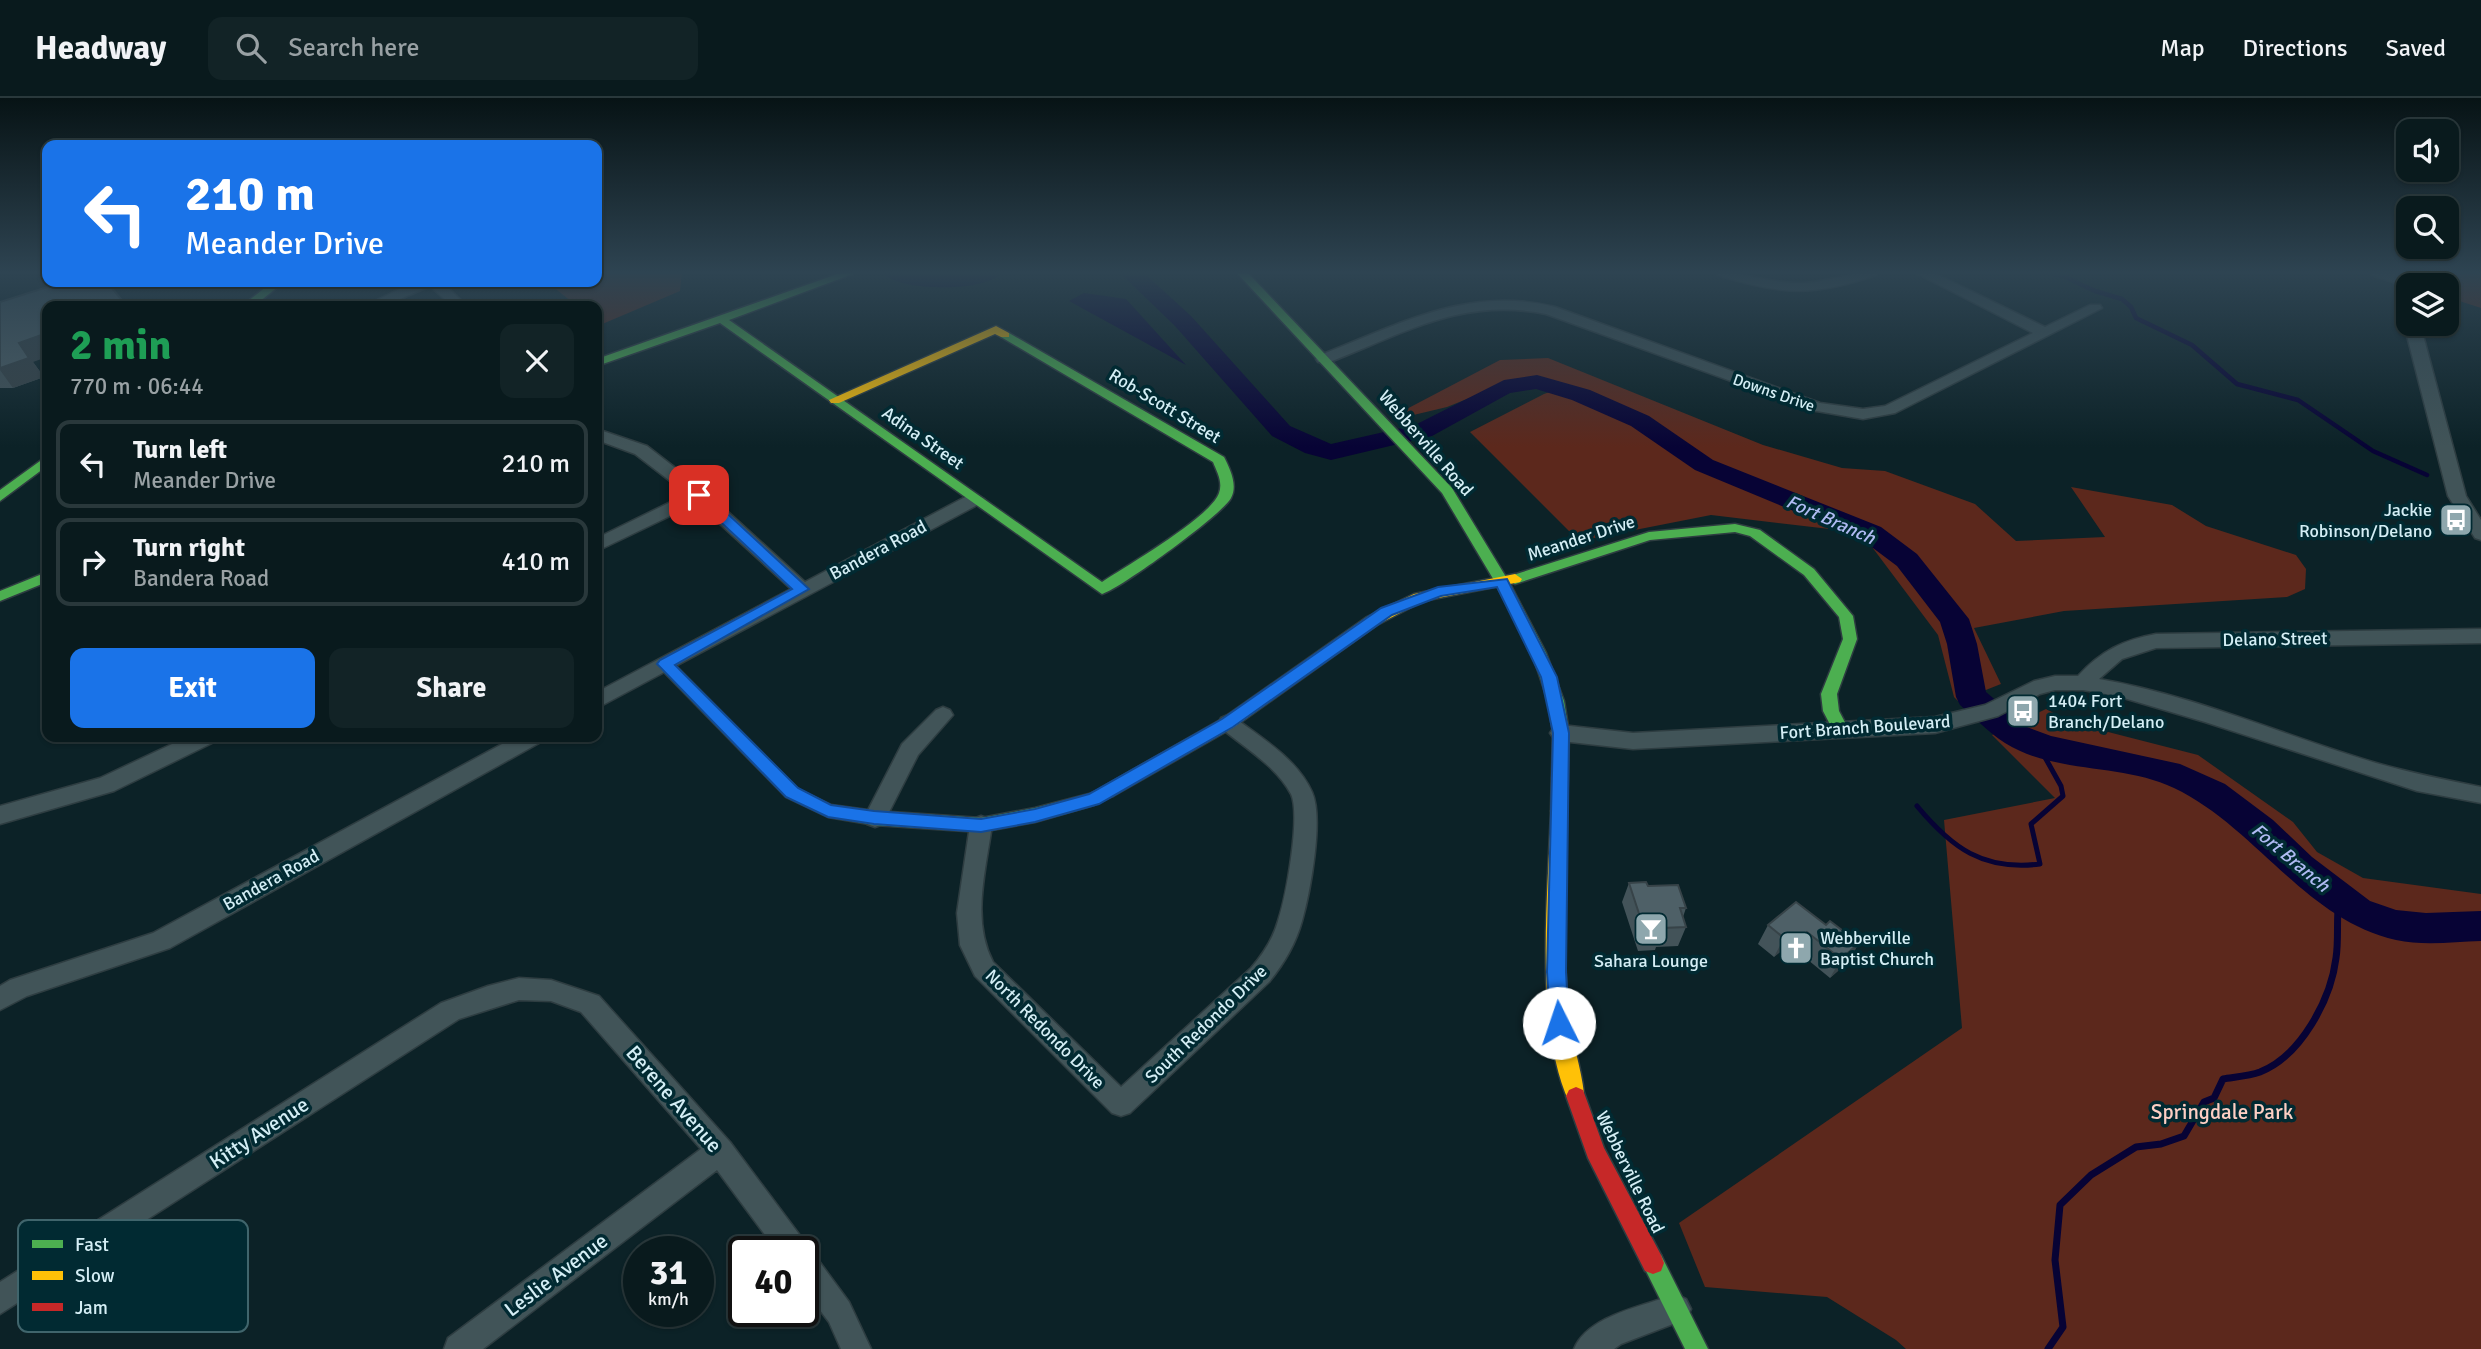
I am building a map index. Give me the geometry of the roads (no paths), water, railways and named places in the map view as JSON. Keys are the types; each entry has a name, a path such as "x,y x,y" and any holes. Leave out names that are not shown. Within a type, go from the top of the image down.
{"street":[{"path":"602,361 689,330"},
{"name":"Adina Street","path":"737,330 1102,589"},
{"name":"Rob-Scott Street","path":"835,400 993,330"},
{"name":"Rob-Scott Street","path":"998,330 1219,460 1228,476 1228,489 1223,504 1102,589"},
{"name":"Webberville Road","path":"1297,330 1447,491 1502,582 1549,677 1561,733 1556,972 1562,1041 1580,1112 1595,1151 1697,1349"},
{"name":"Downs Drive","path":"1324,359 1401,330"},
{"name":"Downs Drive","path":"1605,330 1803,403 1833,411 1863,414 1889,411 2051,330"},
{"path":"2041,330 2046,333"},
{"path":"2415,336 2457,496 2481,534"},
{"path":"602,436 641,450 699,495 802,589"},
{"path":"0,497 42,464"},
{"path":"602,543 699,495"},
{"name":"Bandera Road","path":"602,698 802,589 975,499"},
{"name":"Meander Drive","path":"665,664 792,793 828,811 874,818 981,825 1035,815 1094,799 1228,723 1386,612 1438,592 1502,582 1657,534 1725,528 1755,533 1809,572 1846,617 1850,639 1829,694 1831,711 1841,730"},
{"path":"0,596 42,579"},
{"name":"Delano Street","path":"2083,683 2107,657 2130,646 2156,641 2481,636"},
{"name":"Fort Branch Boulevard","path":"1561,733 1633,741 1953,722 2001,707 2021,694 2045,685 2083,683 2121,690 2211,716 2379,773 2481,795"},
{"path":"874,818 910,750 943,715"},
{"name":"South Redondo Drive","path":"1121,1104 1260,975 1279,950 1290,922 1307,821 1302,794 1285,768 1228,723"},
{"path":"0,815 106,785 195,742"},
{"name":"Bandera Road","path":"0,999 19,988 161,941 523,742"},
{"name":"North Redondo Drive","path":"981,825 969,913 972,945 984,969 1121,1104"},
{"name":"Berene Avenue","path":"527,987 561,991 590,1004 720,1151 783,1236"},
{"name":"Kitty Avenue","path":"123,1220 450,1011 494,994 527,987"},
{"name":"Leslie Avenue","path":"459,1349 720,1151"},
{"path":"819,1285 839,1312 856,1349"},
{"name":"Kitty Avenue","path":"0,1299 18,1287"},
{"path":"1589,1349 1612,1332 1676,1309"}],"waterway":[{"name":"Fort Branch","path":"1191,330 1281,431 1314,448 1331,452 1423,431 1504,387 1537,382 1581,395 1640,421 1704,465 1871,533 1907,560 1954,619 1962,644 1971,697 2016,735 2047,747 2103,757 2180,776 2213,793 2261,829 2300,867 2357,911 2396,925 2426,928 2481,926"},
{"path":"2162,330 2192,345 2237,384 2298,400 2373,451 2427,475"},
{"path":"1917,806 1943,834 1970,853 2002,864 2040,864 2031,824 2063,796 2061,786 2037,743"},
{"path":"2048,1349 2063,1327 2055,1260 2060,1205 2091,1175 2136,1147 2161,1144 2184,1136 2204,1102 2214,1098 2223,1079 2260,1072 2275,1064 2301,1040 2321,1008 2333,974 2339,899"}],"place":[{"name":"Jackie Robinson/Delano","path":"2456,520"},
{"name":"1404 Fort Branch/Delano","path":"2023,711"},
{"name":"Sahara Lounge","path":"1651,929"},
{"name":"Webberville Baptist Church","path":"1796,948"}],"park label":[{"name":"Springdale Park","path":"2222,1112"}]}
